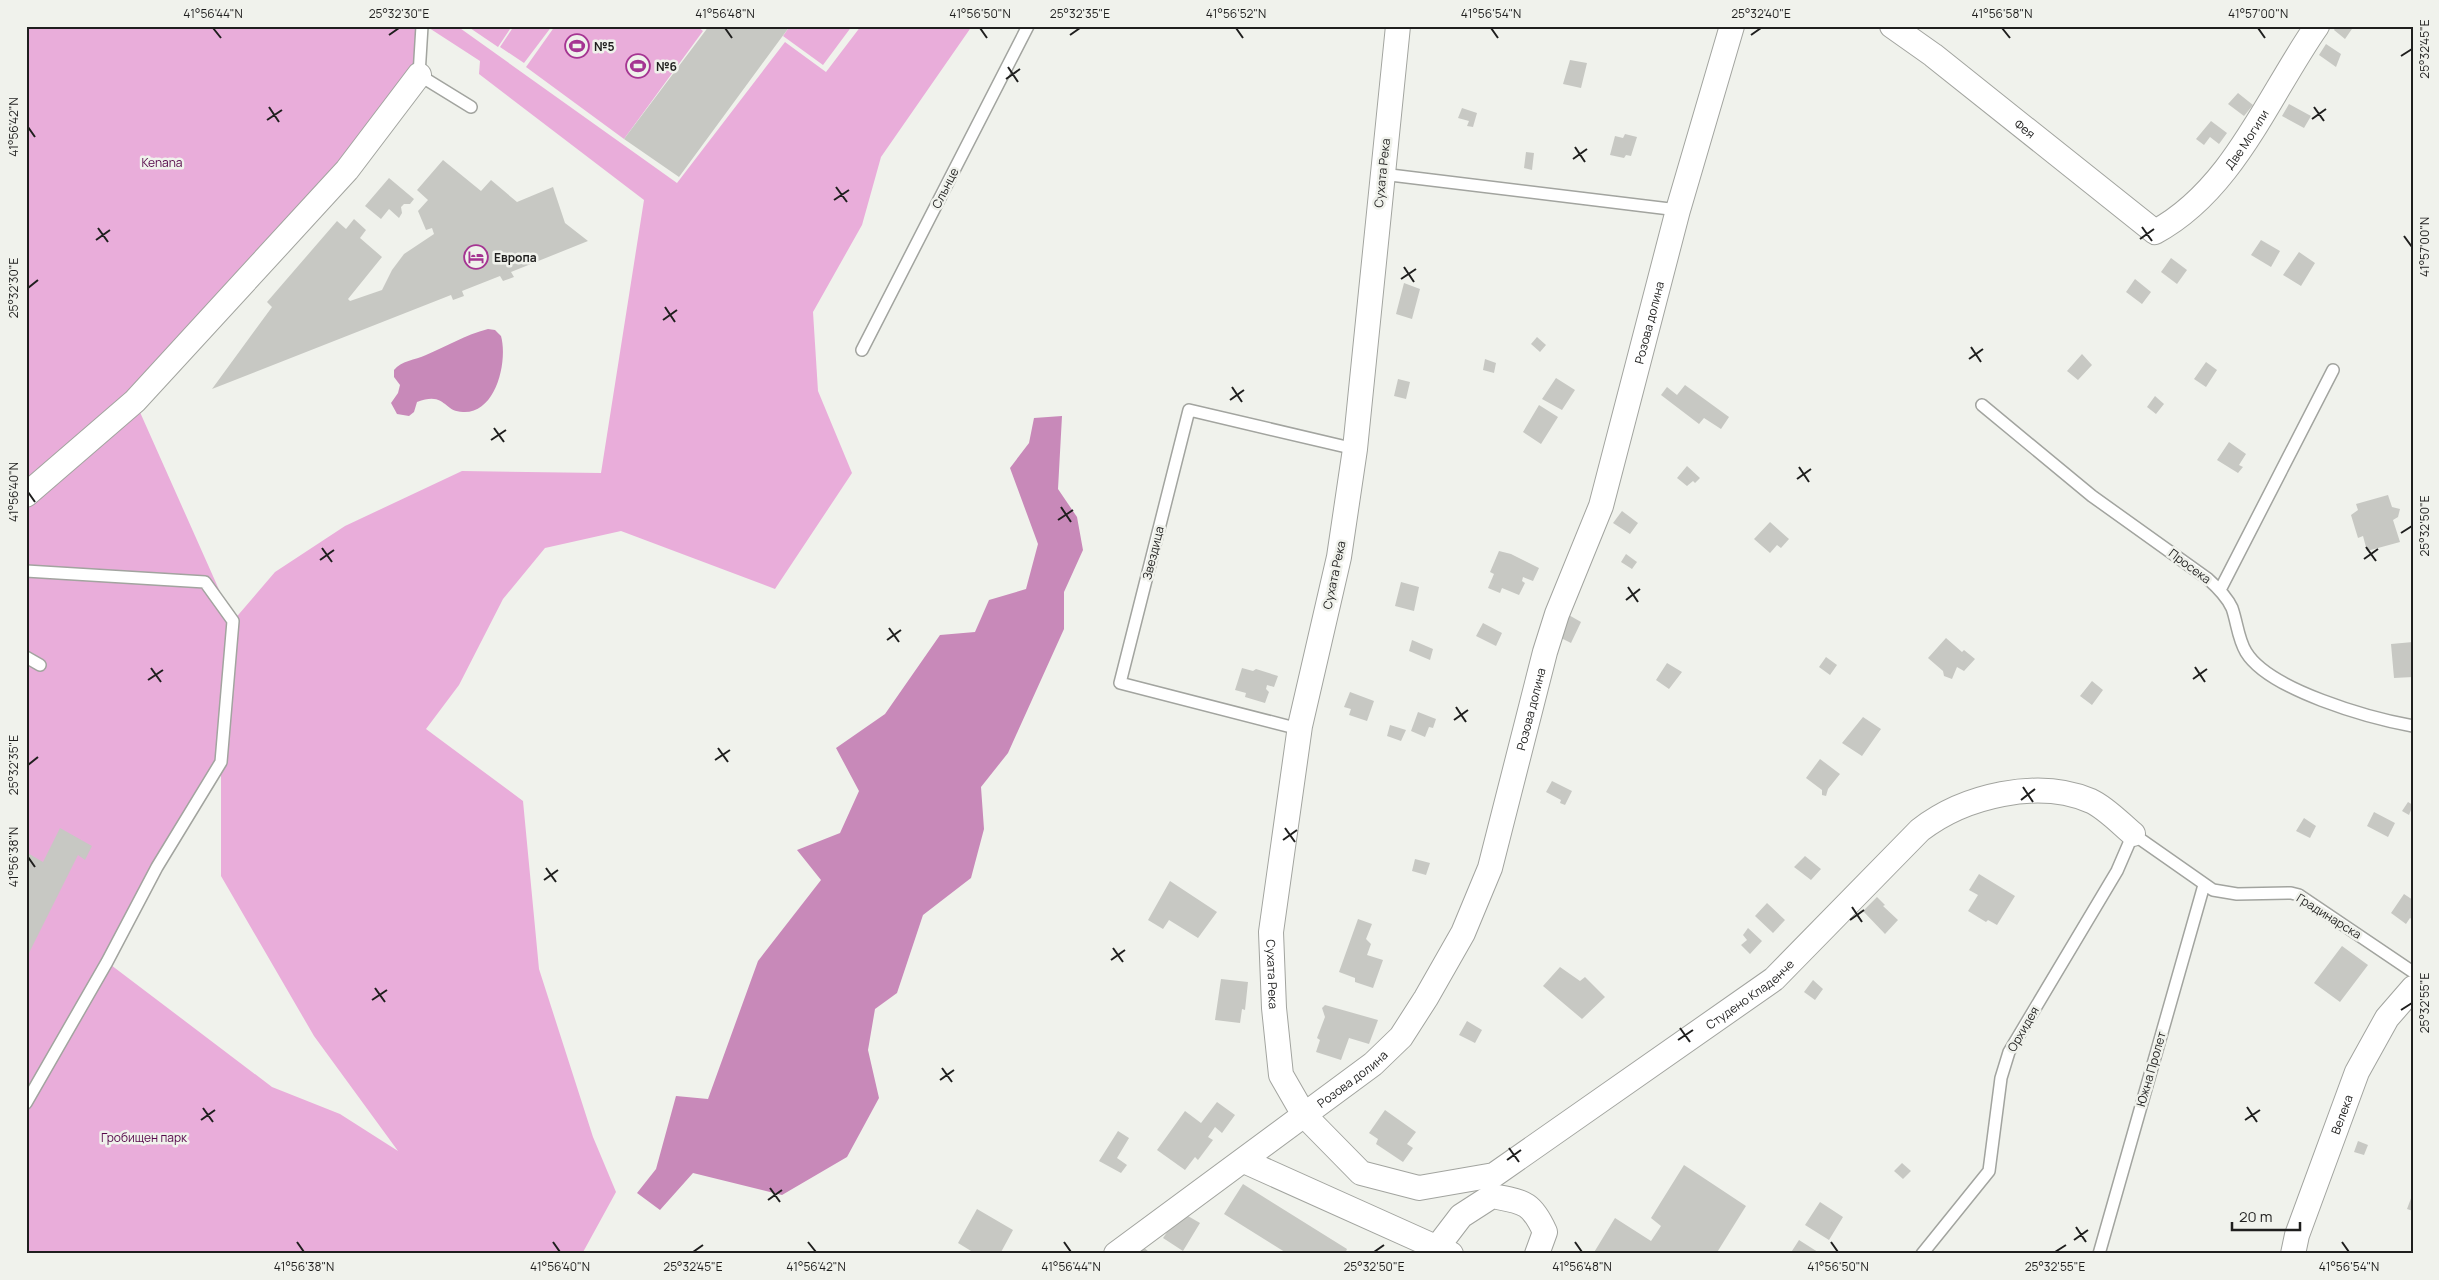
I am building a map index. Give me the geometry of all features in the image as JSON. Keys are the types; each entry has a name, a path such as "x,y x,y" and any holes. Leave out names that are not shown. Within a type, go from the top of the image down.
{"street":[{"name":"Сухата Река","path":"1304,1115 1281,1075 1274,1008 1271,932 1299,729 1340,557 1355,449 1398,26"},
{"name":"Фея","path":"1892,26 1933,55 2155,232"},
{"name":"Две Могили","path":"2155,232 2175,221 2203,195 2238,152 2317,26"},
{"name":"Розова долина","path":"1116,1254 1373,1064 1401,1037 1463,933 1490,868 1544,652 1557,614 1601,506 1678,210 1729,27"},
{"path":"26,495 135,401 347,170 419,75"},
{"name":"Студено Кладенче","path":"1304,1115 1361,1173 1419,1188 1493,1186 1774,978 1920,830 1933,820 1981,799 2029,791 2076,796 2093,802 2133,834"},
{"name":"Велека","path":"2293,1254 2297,1235 2356,1072 2387,1018 2413,988"},
{"path":"1244,1161 1440,1251 1460,1216 1493,1186 1525,1202 1539,1218 1545,1232 1537,1254"}],"lane":[{"path":"422,26 419,75 471,107"},
{"name":"Слънце","path":"862,350 1028,26"},
{"path":"1382,174 1678,210"},
{"path":"2220,590 2333,370"},
{"name":"Просека","path":"1982,405 2092,496 2208,578 2220,590 2231,606 2244,649 2262,671 2340,708 2373,718 2413,726"},
{"name":"Звездица","path":"1299,729 1120,683 1189,410 1355,449"},
{"path":"26,571 205,582 233,621 222,762 157,867 107,962 26,1103"},
{"path":"26,657 40,665"},
{"name":"Градинарска","path":"2133,834 2204,885 2224,893 2291,893 2299,895 2413,972"},
{"name":"Орхидея","path":"1922,1254 1989,1171 2001,1078 2009,1052 2117,870 2133,834"},
{"name":"Южна Пролет","path":"2099,1254 2204,885"}],"green space":[{"path":"26,26 422,26 419,75 135,401 233,621 275,572 345,526 462,471 601,473 644,200 479,74 480,61 426,26 457,26 677,183 785,42 826,72 861,26 972,26 881,157 862,225 813,312 818,391 852,473 775,589 621,531 545,548 503,599 459,685 426,729 523,801 539,969 593,1137 616,1192 582,1254 26,1254 26,1103 107,962 272,1087 340,1114 398,1151 314,1036 221,876 221,763 26,1098"},
{"path":"467,26 512,26 498,47"},
{"path":"514,26 552,26 524,63 500,47"},
{"name":"№6","path":"555,26 697,26 703,31 624,139 526,67"},
{"path":"790,26 852,26 823,65 783,36"}],"shaded area":[{"path":"488,329 495,330 501,336 503,359 497,384 484,404 474,410 463,412 451,409 439,400 426,399 417,402 414,412 409,416 397,414 391,403 398,393 400,385 394,377 394,370 397,367 464,337"},
{"path":"1062,416 1058,489 1077,517 1083,550 1064,592 1064,629 1008,753 981,787 984,829 971,878 923,915 897,993 875,1009 868,1050 879,1098 847,1157 782,1195 693,1173 660,1210 637,1193 656,1169 676,1096 708,1099 758,961 821,880 797,850 840,833 859,791 836,748 885,714 940,635 975,632 989,600 1026,589 1038,544 1010,468 1029,443 1034,418"}],"building":[{"path":"709,26 790,26 679,177 624,139"},
{"path":"2336,26 2354,26 2345,39 2334,30"},
{"path":"2326,44 2341,54 2336,67 2319,55"},
{"path":"1570,60 1587,63 1581,88 1563,84"},
{"path":"2238,93 2253,105 2244,116 2228,104"},
{"path":"2289,104 2311,116 2304,128 2282,116"},
{"path":"1462,108 1477,113 1473,127 1467,126 1469,121 1458,118"},
{"path":"2211,121 2227,133 2219,144 2210,137 2204,145 2196,139"},
{"path":"1625,134 1637,137 1631,156 1626,155 1624,158 1610,155 1615,136 1623,138"},
{"path":"1526,152 1534,153 1532,170 1524,168"},
{"path":"443,160 481,191 491,180 517,202 553,187 565,223 588,241 511,272 514,277 503,281 500,276 462,291 464,296 453,300 451,295 212,389 272,307 267,302 337,221 346,229 354,219 366,230 360,238 382,257 348,299 350,301 382,290 392,270 404,254 434,234 432,228 426,230 418,211 428,200 417,190"},
{"path":"389,178 414,199 410,204 404,204 401,207 402,213 399,218 389,209 381,219 365,206"},
{"path":"2261,240 2280,251 2271,267 2251,255"},
{"path":"2299,252 2315,263 2301,286 2283,275"},
{"path":"2171,258 2187,270 2177,284 2161,272"},
{"path":"2135,279 2151,292 2142,304 2126,292"},
{"path":"1404,283 1420,289 1412,319 1396,314"},
{"path":"1537,337 1546,345 1540,352 1531,344"},
{"path":"2082,354 2092,365 2078,380 2067,371"},
{"path":"1485,359 1496,363 1494,373 1483,370"},
{"path":"2206,362 2217,370 2206,387 2194,379"},
{"path":"1556,378 1575,390 1562,410 1542,399"},
{"path":"1398,379 1410,382 1406,399 1394,396"},
{"path":"1685,385 1729,417 1721,429 1704,418 1699,424 1661,395 1667,387 1677,395"},
{"path":"2155,396 2164,404 2156,414 2147,407"},
{"path":"1539,405 1558,417 1541,444 1523,432"},
{"path":"2229,442 2246,454 2239,465 2243,467 2238,473 2217,460"},
{"path":"1687,466 1700,478 1695,483 1693,481 1687,486 1677,478"},
{"path":"2388,495 2392,507 2400,509 2398,517 2393,520 2400,542 2367,551 2363,536 2358,538 2351,515 2358,510 2356,504"},
{"path":"1622,511 1638,523 1630,534 1613,523"},
{"path":"1770,522 1789,539 1781,548 1777,545 1770,553 1754,539"},
{"path":"1499,551 1511,554 1539,568 1533,581 1523,577 1522,581 1525,583 1519,595 1502,588 1500,593 1488,588 1494,574 1490,572"},
{"path":"1626,554 1637,562 1632,569 1621,562"},
{"path":"1401,582 1419,587 1414,611 1395,606"},
{"path":"1567,614 1581,622 1571,643 1557,636"},
{"path":"1483,623 1502,633 1496,646 1476,636"},
{"path":"1946,638 1962,652 1964,650 1975,659 1964,671 1957,667 1952,679 1944,676 1943,671 1928,658"},
{"path":"1412,640 1433,649 1430,660 1409,651"},
{"path":"2413,642 2413,677 2394,678 2391,644"},
{"path":"1826,657 1837,665 1830,675 1819,667"},
{"path":"1667,663 1682,672 1669,689 1656,680"},
{"path":"1242,668 1253,671 1256,669 1278,676 1274,687 1267,685 1266,689 1269,692 1265,703 1245,697 1246,693 1235,690"},
{"path":"2092,681 2103,690 2092,705 2080,696"},
{"path":"1350,692 1374,701 1367,721 1349,715 1351,709 1344,707"},
{"path":"1418,712 1436,719 1433,728 1429,727 1425,737 1411,731"},
{"path":"1863,717 1881,729 1862,756 1842,743"},
{"path":"1390,725 1406,730 1401,741 1387,736"},
{"path":"1820,759 1840,774 1828,789 1826,796 1822,795 1822,790 1806,778"},
{"path":"1552,781 1572,791 1565,805 1560,803 1561,800 1546,792"},
{"path":"2408,802 2413,805 2409,815 2402,811"},
{"path":"2374,812 2395,823 2388,837 2367,826"},
{"path":"2304,818 2316,826 2310,838 2296,831"},
{"path":"60,828 92,846 85,860 78,855 26,959 26,852 43,862"},
{"path":"1805,856 1821,869 1811,880 1794,867"},
{"path":"1415,859 1430,863 1426,875 1412,871"},
{"path":"1979,874 2015,896 1997,925 1988,920 1986,922 1968,911 1978,895 1969,890"},
{"path":"1170,881 1217,912 1198,938 1169,920 1163,929 1148,920"},
{"path":"2404,894 2413,900 2413,920 2410,918 2406,924 2391,913"},
{"path":"1877,897 1885,905 1883,906 1898,920 1885,934 1863,911"},
{"path":"1767,903 1785,920 1773,933 1755,916"},
{"path":"1358,919 1372,924 1366,939 1371,944 1367,955 1383,960 1373,988 1355,982 1355,978 1339,972"},
{"path":"1748,928 1762,941 1750,954 1741,945 1747,940 1743,935"},
{"path":"2342,946 2368,965 2340,1002 2314,983"},
{"path":"1560,967 1580,981 1585,977 1605,997 1582,1019 1543,986"},
{"path":"1221,979 1248,982 1245,1010 1242,1009 1240,1023 1215,1020"},
{"path":"1813,980 1823,989 1815,1000 1804,992"},
{"path":"1325,1005 1378,1020 1369,1044 1349,1038 1341,1060 1316,1052 1320,1040 1317,1038 1325,1017 1322,1008"},
{"path":"1467,1021 1482,1030 1475,1043 1459,1035"},
{"path":"1217,1102 1235,1115 1222,1133 1215,1127 1208,1137 1213,1140 1198,1160 1195,1157 1185,1170 1157,1150 1185,1111 1201,1123"},
{"path":"1385,1110 1416,1132 1407,1144 1413,1148 1403,1162 1376,1144 1378,1139 1369,1133"},
{"path":"1118,1131 1129,1138 1117,1158 1127,1165 1121,1173 1099,1161"},
{"path":"2358,1141 2368,1145 2364,1155 2354,1152"},
{"path":"1902,1163 1911,1171 1903,1179 1894,1171"},
{"path":"1684,1165 1746,1206 1716,1254 1593,1254 1615,1218 1651,1241 1661,1226 1651,1218"},
{"path":"1243,1184 1347,1249 1345,1254 1288,1254 1224,1214"},
{"path":"2413,1193 2413,1211 2407,1209"},
{"path":"1820,1202 1843,1217 1829,1240 1805,1225"},
{"path":"977,1209 1013,1230 1000,1254 976,1254 958,1243"},
{"path":"1181,1212 1200,1223 1183,1251 1163,1238"},
{"path":"1799,1240 1821,1254 1790,1254"},
{"path":"1138,1242 1151,1254 1123,1254"}],"place":[{"name":"№5","path":"577,46"},
{"name":"№6","path":"638,66"},
{"name":"Европа","path":"476,257"}],"park label":[{"name":"Kenana","path":"162,162"},
{"name":"Гробищен парк","path":"144,1137"}]}
